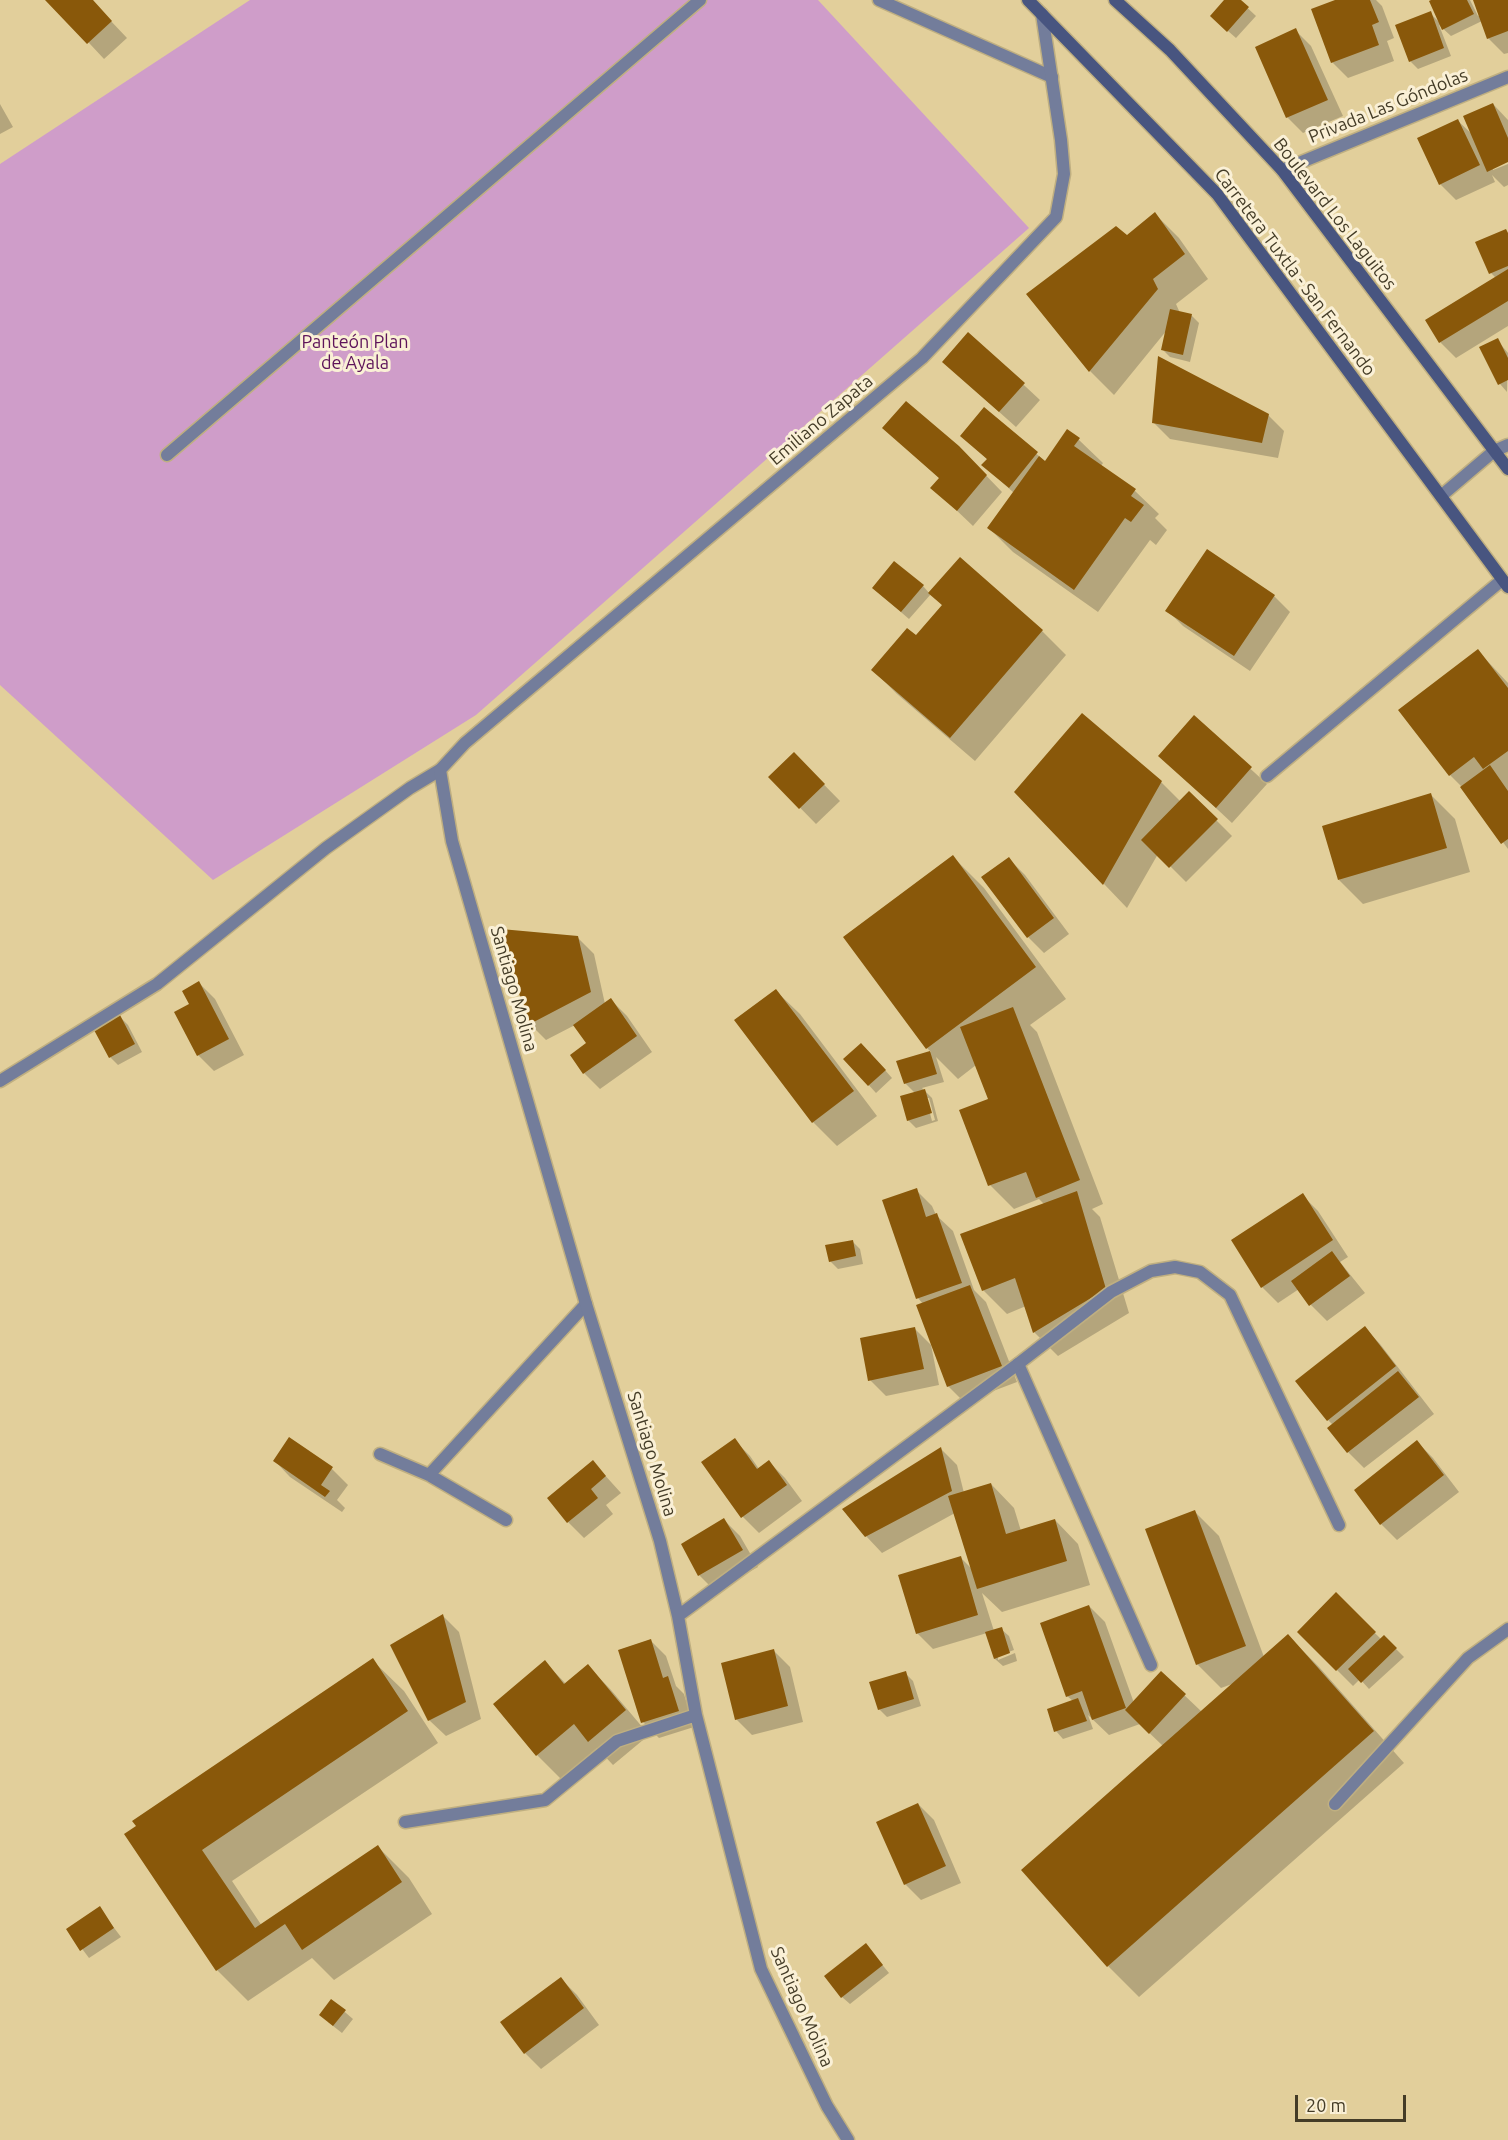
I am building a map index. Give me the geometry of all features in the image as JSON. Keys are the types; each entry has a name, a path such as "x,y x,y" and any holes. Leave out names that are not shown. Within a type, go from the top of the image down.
{"main road":[{"name":"Carretera Tuxtla - San Fernando","path":"1028,0 1217,194 1505,584"},
{"name":"Boulevard Los Laguitos","path":"1115,0 1170,50 1282,170 1508,468"}],"street":[{"path":"167,455 700,0"},
{"path":"879,0 1052,77"},
{"name":"Emiliano Zapata","path":"0,1081 157,984 326,848 410,788 440,770 465,743 922,358 1056,216 1064,174 1042,14"},
{"name":"Privada Las Góndolas","path":"1282,170 1508,77"},
{"path":"1442,496 1494,451 1508,445"},
{"path":"1268,776 1505,584"},
{"name":"Santiago Molina","path":"440,770 452,841 586,1304 660,1541 678,1616 696,1715 761,1969 827,2106 848,2140"},
{"path":"678,1616 1018,1364 1111,1292 1151,1271 1175,1267 1200,1272 1230,1295 1339,1524"},
{"path":"429,1475 586,1304"},
{"path":"1018,1364 1150,1665"},
{"path":"380,1454 429,1475 506,1520"},
{"path":"1335,1804 1468,1658 1508,1629"},
{"path":"405,1822 545,1800 617,1741 696,1715"}],"green space":[{"name":"Panteón Plan de Ayala","path":"250,0 818,0 1029,228 476,715 213,880 0,685 0,164"}],"building":[{"path":"45,0 93,0 112,21 87,44"},
{"path":"1224,0 1241,0 1249,7 1227,32 1210,16"},
{"path":"1335,0 1370,0 1379,22 1372,25 1379,45 1331,63 1311,9"},
{"path":"1467,0 1474,14 1442,30 1429,1"},
{"path":"1473,0 1508,0 1508,31 1487,39"},
{"path":"1431,11 1444,48 1409,62 1395,25"},
{"path":"1296,28 1328,100 1286,118 1255,47"},
{"path":"1493,103 1508,138 1508,162 1487,172 1463,116"},
{"path":"1458,119 1480,165 1439,185 1417,138"},
{"path":"1155,212 1185,254 1153,279 1158,289 1089,372 1026,294 1116,226 1127,235"},
{"path":"1506,229 1508,266 1489,274 1475,242"},
{"path":"1508,269 1508,301 1439,343 1425,320"},
{"path":"1170,309 1192,314 1183,355 1161,350"},
{"path":"968,332 1025,383 999,412 942,362"},
{"path":"1498,338 1508,358 1508,380 1498,385 1479,347"},
{"path":"1158,356 1269,414 1262,443 1152,423"},
{"path":"906,401 959,446 987,475 957,511 930,488 939,478 882,428"},
{"path":"984,407 1038,452 1009,488 981,465 987,459 960,436"},
{"path":"1067,429 1080,438 1074,446 1136,489 1131,496 1144,505 1131,522 1125,518 1074,590 987,528 1039,456 1045,461"},
{"path":"1207,549 1275,595 1234,656 1165,611"},
{"path":"960,557 1043,630 950,738 871,670 907,628 916,635 942,605 928,593"},
{"path":"894,561 924,585 901,612 872,588"},
{"path":"1478,649 1508,688 1508,751 1483,769 1474,757 1449,776 1398,710"},
{"path":"1082,713 1162,781 1103,885 1014,792"},
{"path":"1194,715 1252,767 1216,808 1158,756"},
{"path":"794,752 825,784 799,809 768,777"},
{"path":"1490,765 1508,791 1508,839 1501,844 1460,787"},
{"path":"1189,791 1218,819 1169,868 1141,840"},
{"path":"1431,793 1447,848 1338,880 1322,826"},
{"path":"953,855 1036,967 926,1049 843,937"},
{"path":"1009,857 1054,918 1027,938 981,877"},
{"path":"501,929 578,936 591,992 528,1025"},
{"path":"199,981 229,1039 197,1056 174,1012 189,1004 182,991"},
{"path":"776,989 854,1091 812,1123 734,1020"},
{"path":"611,998 637,1036 583,1074 570,1055 586,1043 573,1025"},
{"path":"1013,1007 1080,1180 1036,1198 1026,1172 988,1186 959,1110 988,1099 960,1027"},
{"path":"120,1015 135,1044 109,1058 94,1030"},
{"path":"861,1043 886,1070 868,1086 843,1059"},
{"path":"930,1051 937,1074 904,1084 896,1061"},
{"path":"925,1089 932,1113 907,1121 900,1096"},
{"path":"917,1188 926,1217 937,1213 962,1283 916,1299 882,1200"},
{"path":"1077,1191 1106,1289 1033,1333 1015,1278 982,1291 960,1234"},
{"path":"1303,1193 1333,1240 1261,1288 1231,1240"},
{"path":"853,1240 856,1256 829,1262 825,1245"},
{"path":"1332,1251 1350,1276 1309,1306 1291,1281"},
{"path":"970,1285 1002,1366 947,1387 916,1305"},
{"path":"1365,1326 1396,1366 1327,1421 1295,1381"},
{"path":"915,1327 924,1369 868,1381 860,1338"},
{"path":"1398,1371 1419,1397 1347,1453 1327,1428"},
{"path":"289,1437 333,1467 321,1485 330,1491 325,1497 273,1461"},
{"path":"735,1438 757,1469 769,1460 787,1485 741,1518 701,1462"},
{"path":"1417,1440 1444,1475 1380,1525 1354,1490"},
{"path":"941,1447 952,1491 865,1537 842,1509"},
{"path":"593,1460 606,1476 591,1489 598,1498 567,1523 547,1498"},
{"path":"991,1483 1006,1534 1055,1519 1067,1561 977,1589 948,1496"},
{"path":"1195,1510 1246,1646 1196,1665 1145,1529"},
{"path":"724,1518 743,1550 698,1576 681,1544"},
{"path":"961,1556 978,1615 916,1634 898,1575"},
{"path":"1336,1592 1376,1632 1336,1671 1297,1632"},
{"path":"1089,1605 1126,1708 1092,1720 1082,1691 1066,1697 1040,1623"},
{"path":"443,1614 466,1702 428,1721 390,1645"},
{"path":"1002,1627 1010,1653 994,1659 985,1632"},
{"path":"1288,1634 1374,1731 1107,1967 1021,1870"},
{"path":"1384,1635 1397,1648 1361,1683 1348,1669"},
{"path":"651,1639 663,1678 668,1676 679,1711 641,1723 618,1650"},
{"path":"774,1649 788,1706 735,1720 721,1663"},
{"path":"373,1658 408,1711 202,1850 255,1928 378,1845 402,1882 302,1950 285,1924 216,1971 124,1834 136,1826 132,1821"},
{"path":"545,1660 564,1684 588,1664 626,1710 588,1742 574,1724 536,1756 493,1704"},
{"path":"906,1671 914,1699 878,1710 869,1682"},
{"path":"1161,1671 1186,1694 1149,1734 1125,1710"},
{"path":"1078,1698 1087,1721 1054,1732 1047,1709"},
{"path":"918,1803 946,1866 904,1885 876,1822"},
{"path":"100,1906 114,1928 80,1951 66,1929"},
{"path":"866,1943 883,1965 841,1998 824,1976"},
{"path":"561,1977 584,2008 524,2054 500,2022"},
{"path":"331,1999 346,2010 333,2026 319,2015"}]}
